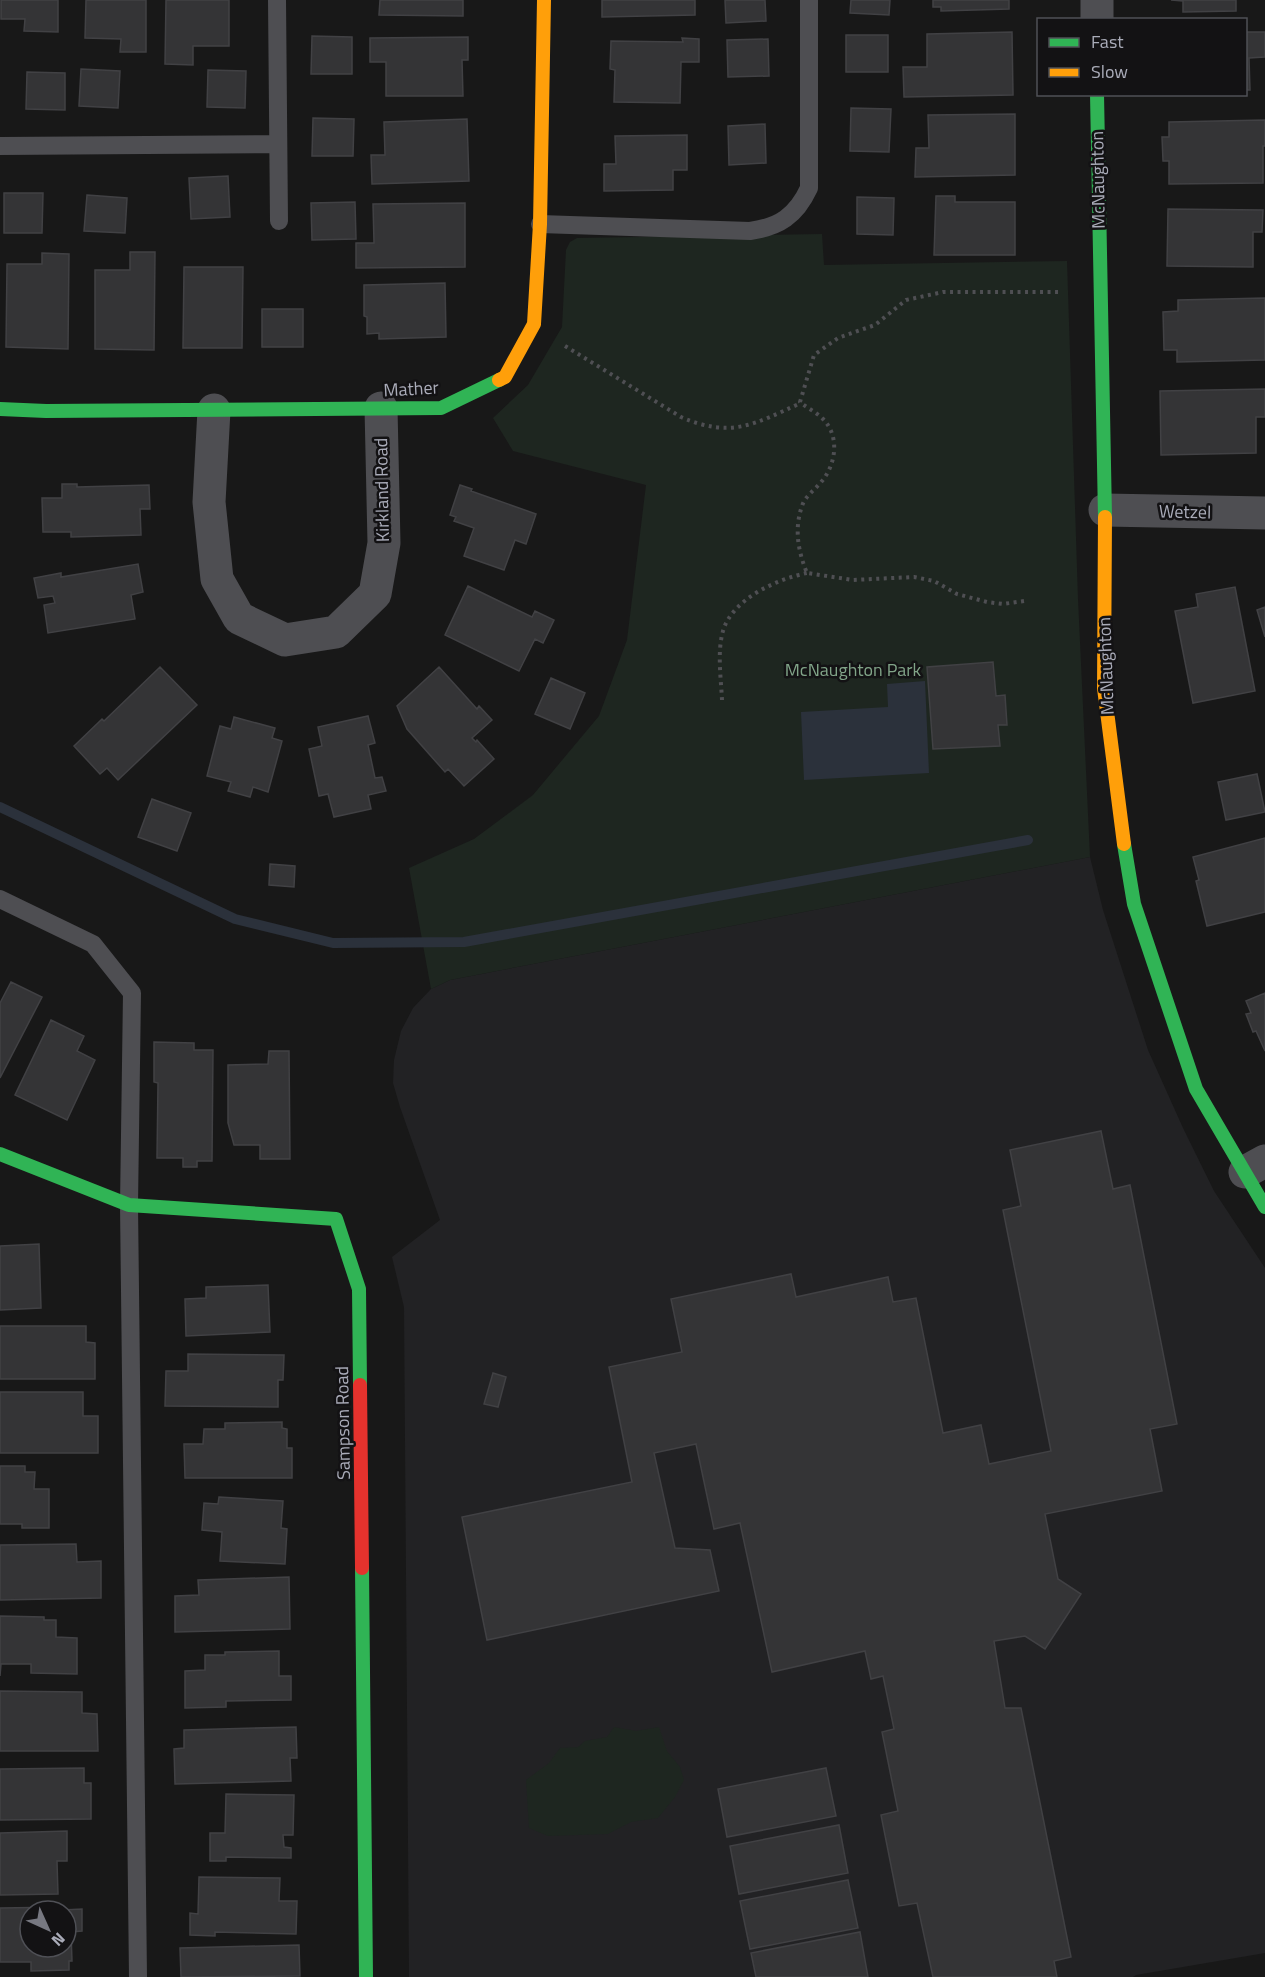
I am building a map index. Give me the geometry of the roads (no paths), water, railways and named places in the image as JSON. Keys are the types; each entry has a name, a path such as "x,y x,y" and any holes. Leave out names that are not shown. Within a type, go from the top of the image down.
{"street":[{"name":"Mather","path":"0,409 46,411 441,408 505,377 534,324 540,224 544,0"},
{"path":"1097,0 1097,18"},
{"name":"McNaughton","path":"1097,96 1105,510 1104,688 1117,797 1134,904 1196,1089 1255,1167 1265,1207"},
{"name":"Kirkland Road","path":"214,410 209,502 217,579 238,618 285,640 336,632 375,594 384,543 381,408"},
{"name":"Wetzel","path":"1105,510 1265,513"},
{"name":"Sampson Road","path":"0,1154 129,1205 336,1219 360,1289 366,1977"}],"lane":[{"path":"277,0 279,221"},
{"path":"540,224 750,231 770,228 794,212 809,188 809,0"},
{"path":"0,146 279,144"},
{"path":"0,899 93,944 132,993 129,1205 138,1977"}],"waterway":[{"path":"0,807 235,919 333,943 464,942 1028,840"}],"park label":[{"name":"McNaughton Park","path":"853,670"}]}
